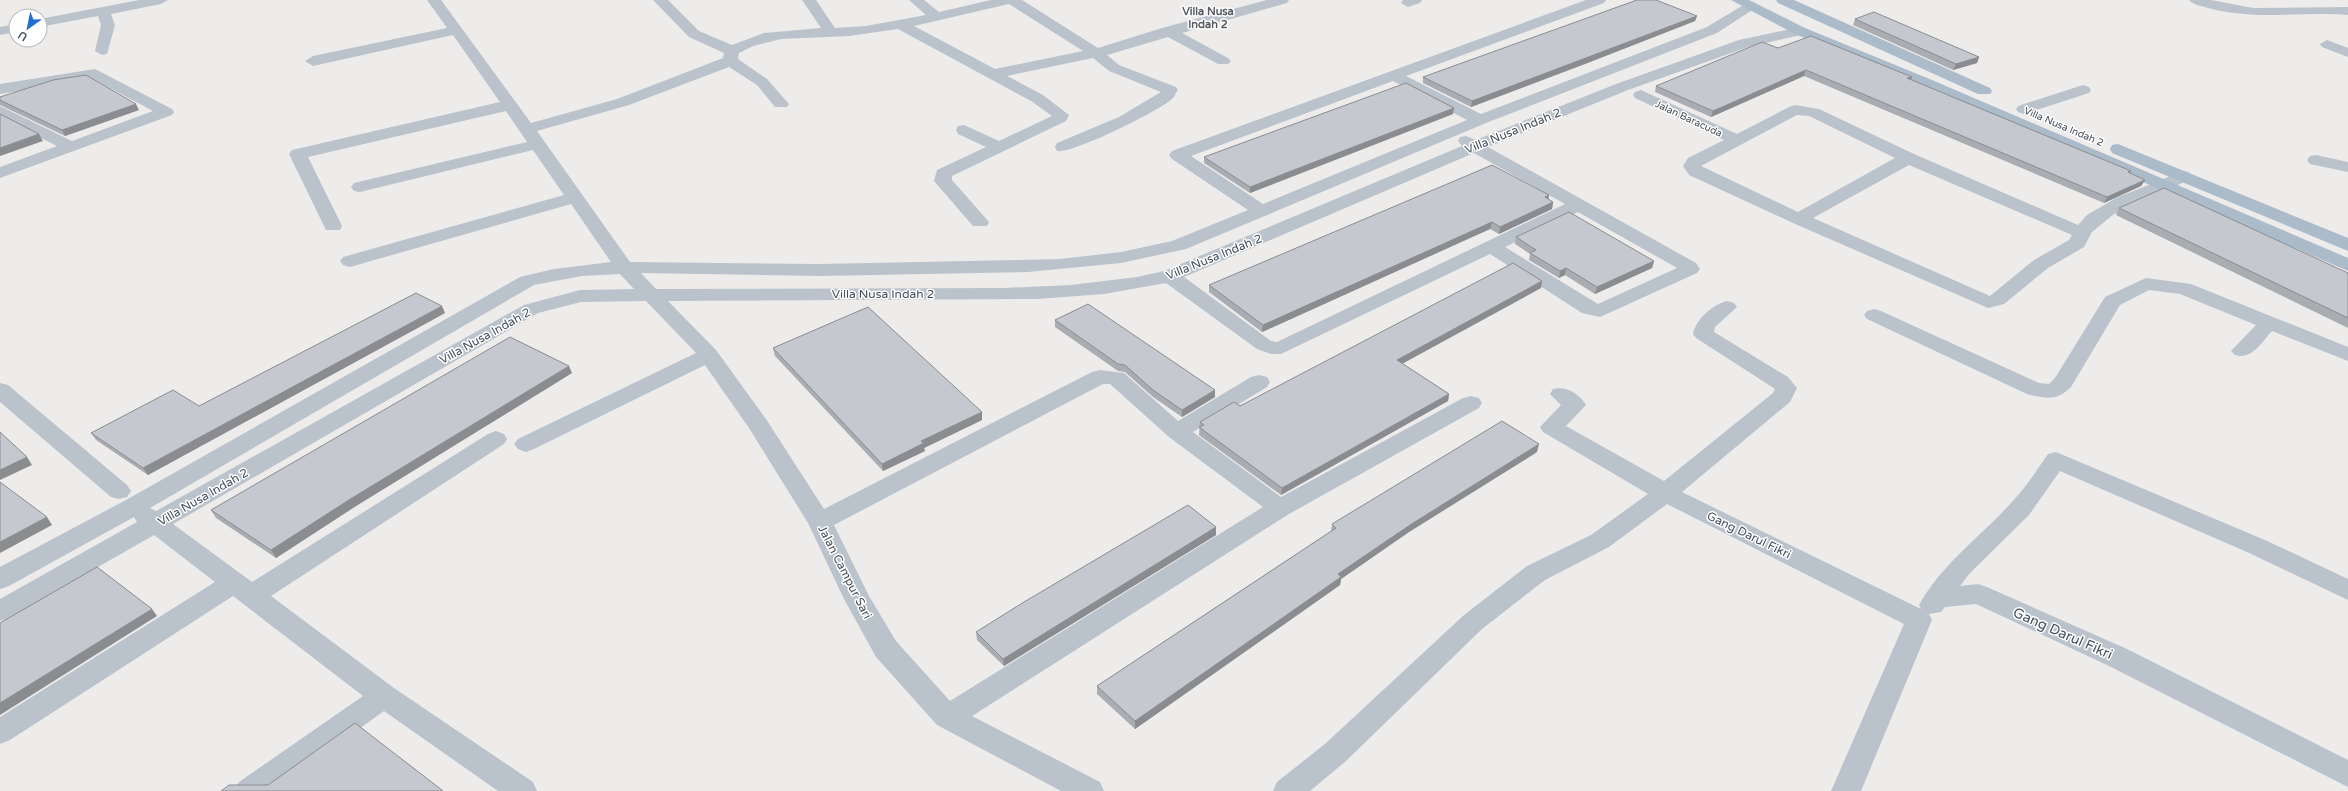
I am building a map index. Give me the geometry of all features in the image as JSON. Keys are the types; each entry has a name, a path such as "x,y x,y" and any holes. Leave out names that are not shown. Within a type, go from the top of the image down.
{"main road":[{"name":"Villa Nusa Indah 2","path":"1783,0 1851,33 2024,109 2348,245"},
{"name":"Villa Nusa Indah 2","path":"1750,2 1800,32 1818,38 2165,186 2348,266"},
{"path":"1818,38 1836,38 1851,33"},
{"path":"2223,211 2245,202"}],"street":[{"path":"77,16 79,0"},
{"path":"48,21 161,0"},
{"name":"Jalan Campur Sari","path":"434,0 457,30 623,266 653,295 709,355 758,424 820,522 857,599 886,649 947,717 1088,791"},
{"path":"660,0 694,34 731,56 762,82 781,104"},
{"path":"809,0 830,31"},
{"path":"916,0 935,16"},
{"path":"526,129 623,102 731,56 744,44 790,33 865,31 1008,0"},
{"path":"1012,0 1096,53 1114,68 1166,88 1170,92 1125,120 1062,147"},
{"path":"994,74 1096,53 1167,31 1281,0"},
{"path":"1260,210 1178,155 1599,0"},
{"path":"2196,0 2217,6 2254,12 2326,8 2348,11"},
{"name":"Villa Nusa Indah 2","path":"0,579 127,498 527,281 579,269 623,266 787,270 994,267 1120,258 1157,251 1179,245 1260,210 1480,120 1712,30 1750,2"},
{"path":"102,11 108,25 102,51"},
{"path":"899,24 1037,98 1061,115 1060,118 1032,132 950,169 941,178 980,222"},
{"path":"313,61 457,30"},
{"path":"1167,31 1223,62"},
{"name":"Villa Nusa Indah 2","path":"0,611 156,524 531,309 580,296 1012,294 1109,288 1170,276 1475,146 1622,87 1737,46 1800,32"},
{"path":"2327,44 2348,54"},
{"path":"0,89 95,74 166,112 0,173"},
{"path":"1394,76 1480,120"},
{"path":"2024,109 2083,90"},
{"name":"Jalan Baracuda","path":"1641,96 1737,140"},
{"path":"333,226 298,154 509,105"},
{"path":"2080,232 1908,158 1813,112 1804,110 1795,110 1694,162 1692,166 1696,171 1799,219 1988,302 1997,300 2041,264 2077,243 2080,232 2106,210 2165,186 2183,176"},
{"path":"0,111 70,147"},
{"path":"964,130 999,147"},
{"path":"1032,132 1084,157"},
{"path":"1451,132 1580,204 1689,267 1690,269 1600,311 1589,309 1490,246"},
{"path":"360,187 538,144"},
{"path":"1799,219 1908,158"},
{"path":"2316,160 2348,167"},
{"path":"350,261 576,198"},
{"path":"1170,276 1264,345 1271,348 1281,348 1490,246 1580,204"},
{"path":"1874,315 2035,389 2054,391 2063,382 2112,301 2146,284 2184,288 2348,355"},
{"path":"1288,791 1336,752 1472,622 1536,573 1600,541 1665,493 1782,397 1786,388 1780,382 1703,334 1705,325 1727,307"},
{"path":"2242,351 2270,323"},
{"path":"526,444 709,355"},
{"path":"820,522 1100,377 1116,378 1177,432 1280,508"},
{"path":"1177,432 1259,382"},
{"path":"0,390 156,524 384,696 522,791"},
{"name":"Gang Darul Fikri","path":"1561,394 1575,405 1550,427 1665,493 1919,620"},
{"path":"947,717 1280,508 1471,403"},
{"path":"0,732 496,439"},
{"path":"1846,791 1919,620 1938,598 1960,567 2020,509 2056,460 2256,546 2348,590"},
{"name":"Gang Darul Fikri","path":"1938,598 1978,594 2117,657 2348,774"},
{"path":"250,791 384,696"}],"building":[{"path":"1637,0 1656,0 1697,16 1472,101 1423,77"},
{"path":"1874,12 1979,57 1956,64 1855,19"},
{"path":"1811,36 1912,77 1907,78 2131,171 2128,172 2145,180 2107,197 1806,70 1713,111 1656,86 1762,42 1778,48"},
{"path":"86,75 136,104 62,130 0,100 0,97 53,80"},
{"path":"1406,83 1454,108 1250,187 1204,157"},
{"path":"0,114 39,134 0,148"},
{"path":"1492,165 1549,195 1545,197 1553,202 1500,227 1492,222 1263,325 1209,285"},
{"path":"2164,188 2348,273 2348,318 2119,208"},
{"path":"1569,212 1654,261 1597,287 1566,268 1560,271 1530,253 1536,250 1516,237"},
{"path":"1513,263 1542,281 1397,360 1449,394 1282,488 1199,427 1204,425 1200,422 1234,402 1240,406"},
{"path":"416,293 442,306 143,468 91,433 173,390 199,406"},
{"path":"1088,304 1215,390 1182,410 1153,390 1125,365 1118,364 1055,320"},
{"path":"868,307 982,412 921,441 924,443 882,464 773,348"},
{"path":"510,337 569,366 352,498 271,550 211,510"},
{"path":"1502,421 1539,444 1410,525 1338,574 1341,577 1135,721 1097,686 1336,528 1332,524"},
{"path":"0,432 27,457 0,470"},
{"path":"0,482 47,517 0,542"},
{"path":"1188,505 1216,527 1003,659 976,632 1024,602"},
{"path":"97,567 152,609 0,703 0,623"},
{"path":"355,723 443,791 221,791 229,785 268,785"}],"district":[{"name":"Villa Nusa Indah 2","path":"1208,17"}]}
